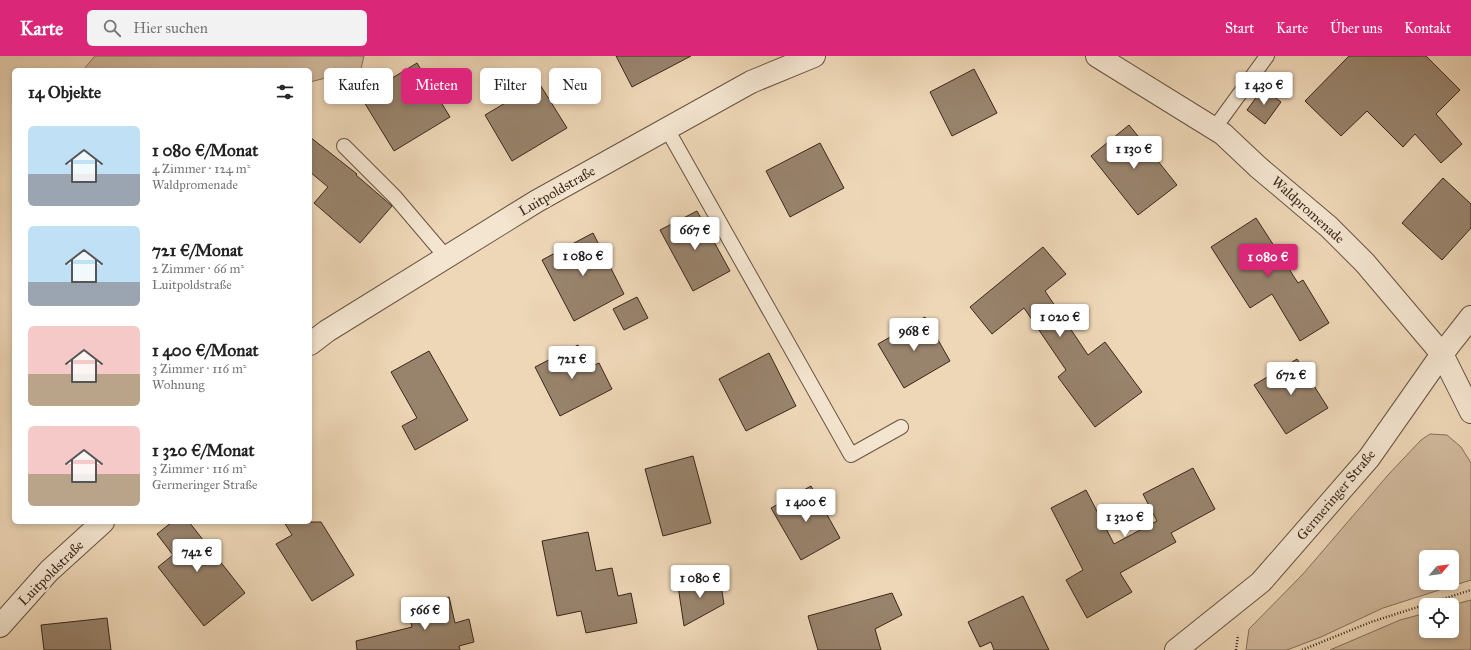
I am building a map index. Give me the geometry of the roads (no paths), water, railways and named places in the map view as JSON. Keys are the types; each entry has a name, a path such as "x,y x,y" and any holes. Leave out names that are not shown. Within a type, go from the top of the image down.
{"street":[{"name":"Luitpoldstraße","path":"312,342 327,331 537,201 751,82 814,56"},
{"name":"Waldpromenade","path":"1097,56 1223,134 1258,167 1329,227 1364,263 1442,354 1471,412"},
{"name":"Germeringer Straße","path":"1176,650 1261,582 1369,458 1442,354 1471,317"},
{"name":"Luitpoldstraße","path":"0,626 49,571 101,524"}],"lane":[{"path":"1214,129 1267,56"},
{"path":"667,129 851,455 901,427"},
{"path":"344,146 395,198 446,257"}]}
